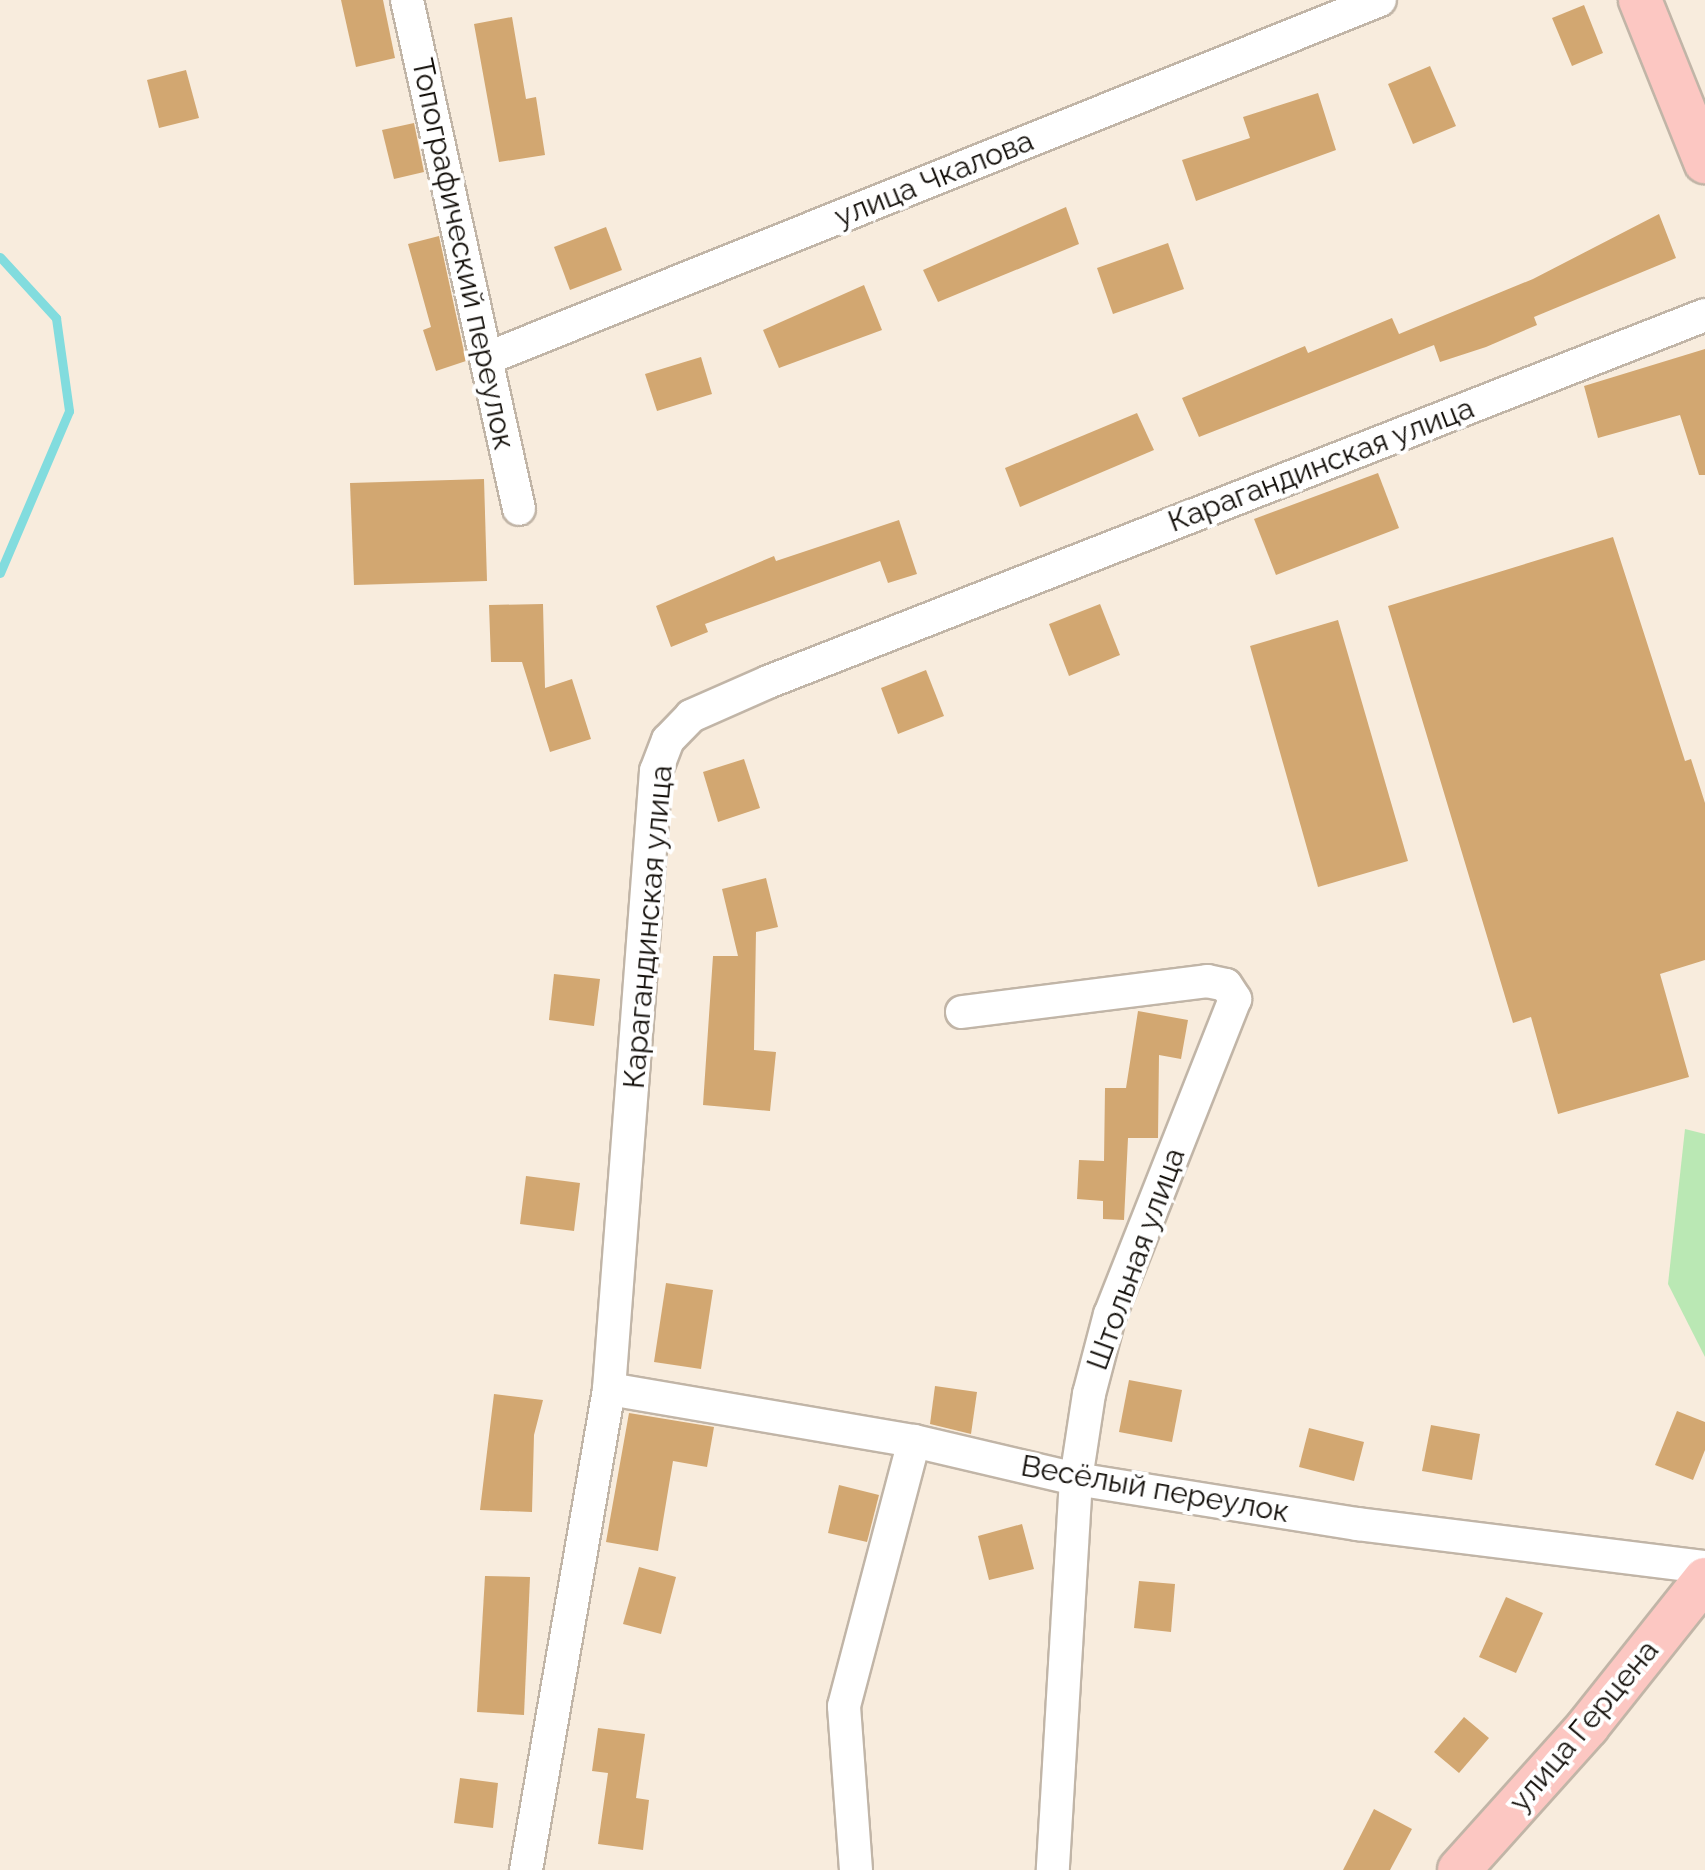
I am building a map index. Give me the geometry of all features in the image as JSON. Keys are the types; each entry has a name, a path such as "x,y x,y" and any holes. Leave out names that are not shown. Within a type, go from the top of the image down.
{"main road":[{"path":"1640,0 1705,162"},
{"path":"1670,0 1705,88"},
{"name":"улица Герцена","path":"1458,1870 1588,1726 1705,1578"}],"street":[{"name":"Топографический переулок","path":"407,0 519,508"},
{"name":"улица Чкалова","path":"488,358 1380,0"},
{"name":"Карагандинская улица","path":"526,1870 609,1389 656,771 668,740 691,716 1705,315"},
{"name":"Штольная улица","path":"962,1012 1208,981 1226,986 1235,999 1110,1314 1076,1479 1053,1870"},
{"name":"Весёлый переулок","path":"609,1389 914,1441 1076,1479 1358,1524 1705,1567"},
{"path":"856,1870 844,1706 914,1441"}],"green space":[{"path":"1685,1129 1705,1134 1705,1357 1668,1284"}],"building":[{"path":"341,0 383,0 395,58 356,67"},
{"path":"1584,5 1603,53 1572,66 1552,18"},
{"path":"512,17 526,99 536,97 545,155 499,162 474,24"},
{"path":"1430,66 1456,126 1413,144 1388,84"},
{"path":"186,70 199,118 159,128 147,80"},
{"path":"1318,93 1336,150 1196,201 1182,160 1250,138 1243,117"},
{"path":"414,123 424,172 394,179 382,130"},
{"path":"1066,207 1079,244 938,302 923,270"},
{"path":"1659,214 1676,258 1534,317 1537,325 1486,347 1440,362 1434,345 1199,437 1182,398 1305,346 1308,353 1392,318 1399,334 1533,279"},
{"path":"606,227 622,270 570,290 554,247"},
{"path":"439,236 466,361 436,371 423,330 431,327 408,244"},
{"path":"1168,243 1184,289 1113,314 1097,268"},
{"path":"864,285 882,330 779,368 763,330"},
{"path":"1705,349 1705,475 1699,475 1680,415 1598,438 1584,386"},
{"path":"701,357 712,394 657,411 645,374"},
{"path":"1137,413 1154,450 1020,507 1005,468"},
{"path":"1378,473 1399,528 1276,575 1254,519"},
{"path":"484,479 487,581 354,585 350,483"},
{"path":"899,520 917,574 888,583 880,561 705,624 708,632 671,647 656,606 774,556 776,561"},
{"path":"1613,537 1685,761 1691,759 1705,803 1705,960 1660,974 1689,1077 1558,1114 1531,1017 1513,1023 1388,606"},
{"path":"543,604 545,688 572,679 591,739 550,752 522,662 491,662 489,605"},
{"path":"1100,604 1120,655 1069,676 1049,624"},
{"path":"1338,620 1408,861 1318,887 1250,646"},
{"path":"926,670 944,716 898,734 881,688"},
{"path":"744,759 760,808 718,822 703,772"},
{"path":"766,878 778,927 756,932 754,1050 776,1052 770,1111 703,1105 713,956 738,956 722,889"},
{"path":"554,974 600,979 594,1026 549,1020"},
{"path":"1138,1011 1188,1020 1181,1059 1159,1055 1158,1138 1128,1138 1124,1220 1103,1219 1103,1201 1077,1199 1079,1160 1104,1161 1105,1088 1126,1088"},
{"path":"526,1176 580,1183 574,1231 520,1224"},
{"path":"666,1283 713,1290 701,1369 654,1362"},
{"path":"1129,1380 1182,1390 1172,1442 1119,1432"},
{"path":"935,1386 977,1392 971,1434 930,1424"},
{"path":"494,1394 543,1400 534,1435 532,1512 480,1510"},
{"path":"1677,1411 1705,1422 1705,1450 1693,1480 1655,1465"},
{"path":"629,1413 714,1427 707,1467 673,1461 658,1551 606,1542"},
{"path":"1431,1425 1480,1434 1472,1480 1422,1471"},
{"path":"1309,1428 1364,1442 1354,1481 1299,1467"},
{"path":"839,1485 879,1495 867,1542 828,1533"},
{"path":"1022,1524 1034,1569 989,1580 978,1536"},
{"path":"639,1567 676,1577 661,1634 623,1624"},
{"path":"485,1576 530,1577 524,1715 477,1712"},
{"path":"1139,1581 1175,1584 1171,1632 1134,1628"},
{"path":"1506,1597 1543,1613 1516,1673 1479,1657"},
{"path":"1464,1717 1489,1738 1459,1773 1434,1752"},
{"path":"598,1728 645,1734 636,1798 649,1800 643,1850 598,1844 608,1773 592,1771"},
{"path":"460,1778 498,1783 493,1828 454,1823"},
{"path":"1374,1809 1412,1829 1390,1870 1343,1870"}],"waterway":[{"path":"0,257 56,318 69,411 0,573"}]}
